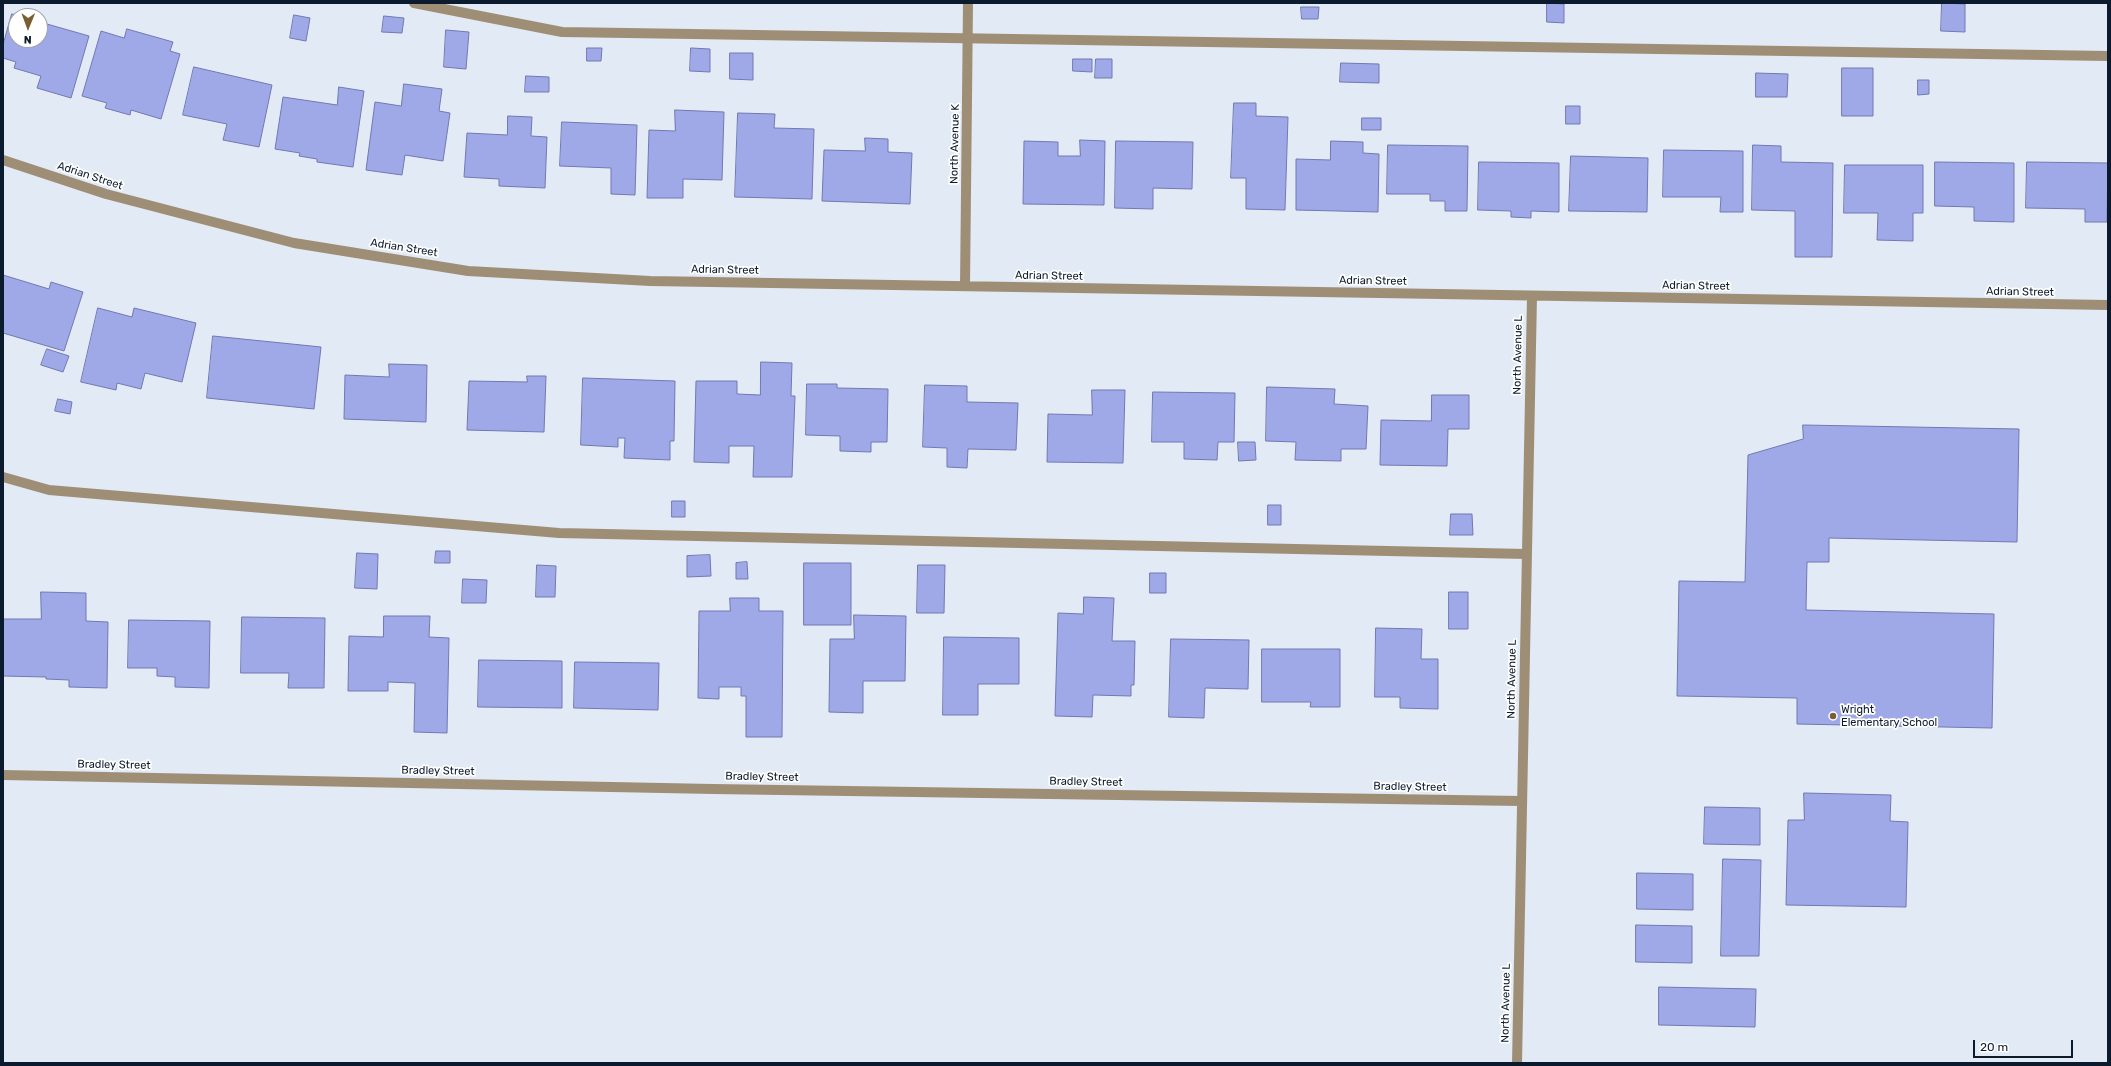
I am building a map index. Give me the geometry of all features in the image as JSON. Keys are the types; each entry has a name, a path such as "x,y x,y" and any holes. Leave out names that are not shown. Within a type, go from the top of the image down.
{"street":[{"path":"414,3 562,32 2108,56"},
{"name":"North Avenue K","path":"965,286 968,3"},
{"name":"Adrian Street","path":"3,160 106,194 294,242 468,271 650,281 2108,305"},
{"name":"North Avenue L","path":"1517,1063 1532,296"},
{"path":"3,477 49,490 559,533 1526,554"},
{"name":"Bradley Street","path":"3,774 721,789 1521,801"}],"building":[{"path":"1547,3 1564,4 1564,23 1547,22"},
{"path":"1942,3 1965,4 1965,32 1941,31"},
{"path":"1301,7 1319,7 1318,19 1302,19"},
{"path":"294,15 310,18 306,41 290,38"},
{"path":"384,16 404,18 402,33 382,32"},
{"path":"48,24 89,36 71,98 37,88 41,76 14,68 16,62 3,58 3,45 8,28 8,48 48,48"},
{"path":"127,29 173,42 170,51 180,54 161,119 131,110 130,115 105,108 107,103 82,96 101,31 124,38"},
{"path":"446,30 469,32 466,69 444,67"},
{"path":"587,48 602,48 601,61 587,61"},
{"path":"691,48 710,49 710,72 690,71"},
{"path":"730,53 753,53 753,80 730,79"},
{"path":"1073,59 1092,59 1092,72 1073,71"},
{"path":"1096,59 1112,59 1112,78 1095,78"},
{"path":"1341,63 1379,64 1379,83 1340,82"},
{"path":"194,67 272,85 259,147 223,140 227,124 183,115"},
{"path":"1842,68 1873,68 1873,116 1842,116"},
{"path":"1756,73 1788,74 1787,97 1756,97"},
{"path":"526,76 549,77 549,92 525,92"},
{"path":"1918,80 1929,80 1929,94 1918,95"},
{"path":"404,84 442,89 439,111 450,113 443,161 405,155 402,175 366,170 375,102 401,106"},
{"path":"339,87 364,91 353,167 317,162 317,159 299,156 300,153 275,149 283,97 337,105"},
{"path":"1234,103 1256,103 1256,116 1288,117 1285,210 1246,209 1246,178 1231,178"},
{"path":"1566,106 1580,106 1580,124 1566,124"},
{"path":"675,110 724,112 722,180 683,179 683,198 647,198 649,130 675,131"},
{"path":"738,113 775,114 774,128 814,129 812,199 735,197"},
{"path":"508,116 532,117 531,136 547,137 545,188 499,186 499,179 464,177 467,133 507,135"},
{"path":"1362,118 1381,118 1381,130 1362,130"},
{"path":"562,122 637,125 635,195 611,194 611,168 560,166"},
{"path":"865,138 888,139 888,152 912,153 910,204 822,201 824,150 865,151"},
{"path":"1080,140 1105,141 1104,205 1023,204 1024,141 1058,142 1058,156 1080,156"},
{"path":"1116,141 1193,142 1192,189 1153,188 1153,209 1115,208"},
{"path":"1331,141 1363,142 1363,153 1379,154 1378,212 1296,210 1296,159 1330,160"},
{"path":"1388,145 1468,146 1467,211 1445,211 1445,201 1430,201 1430,194 1387,194"},
{"path":"1753,145 1781,146 1781,162 1833,163 1832,257 1795,257 1795,211 1752,210"},
{"path":"1664,150 1743,151 1743,212 1720,212 1721,197 1663,197"},
{"path":"1571,156 1648,158 1647,212 1569,211"},
{"path":"1479,162 1559,163 1559,212 1531,211 1531,218 1511,217 1511,211 1478,210"},
{"path":"1935,162 2014,163 2014,222 1974,221 1974,207 1935,206"},
{"path":"2027,162 2108,163 2107,222 2085,222 2085,209 2026,208"},
{"path":"1845,165 1923,165 1923,213 1913,213 1913,241 1877,240 1878,213 1844,213"},
{"path":"3,275 49,289 51,282 83,292 64,351 3,333"},
{"path":"98,308 132,317 134,308 196,323 182,382 145,373 141,389 117,383 116,390 81,382"},
{"path":"213,336 321,347 314,409 207,398"},
{"path":"47,349 69,356 63,372 41,365"},
{"path":"761,362 792,363 791,396 795,396 792,477 753,477 754,446 729,446 729,463 694,462 696,381 737,381 737,394 760,395"},
{"path":"389,364 427,365 426,422 344,419 345,375 389,377"},
{"path":"527,376 546,376 544,432 467,430 469,381 527,382"},
{"path":"583,378 675,381 674,441 670,441 670,460 624,458 625,438 618,438 618,447 581,445"},
{"path":"807,384 837,384 837,388 888,389 887,442 871,442 871,452 840,451 840,436 806,435"},
{"path":"925,385 967,386 967,402 1018,403 1016,450 968,449 967,468 947,467 947,448 923,447"},
{"path":"1267,387 1335,389 1334,404 1368,406 1366,449 1341,449 1341,461 1295,460 1296,442 1266,441"},
{"path":"1092,390 1125,390 1123,463 1047,462 1048,414 1092,415"},
{"path":"1153,392 1235,393 1234,442 1218,442 1217,460 1184,459 1184,442 1152,442"},
{"path":"1432,395 1469,395 1469,429 1448,429 1447,466 1380,465 1381,420 1431,421"},
{"path":"58,399 72,402 70,414 55,411"},
{"path":"1803,425 2019,429 2017,542 1829,538 1829,562 1807,562 1806,610 1994,614 1992,728 1797,724 1797,698 1677,696 1679,581 1745,582 1748,455 1803,439"},
{"path":"1238,442 1255,442 1256,460 1239,461"},
{"path":"672,501 685,501 685,517 672,517"},
{"path":"1268,505 1281,505 1281,525 1268,525"},
{"path":"1451,514 1472,514 1473,535 1450,535"},
{"path":"436,551 450,551 450,563 435,563"},
{"path":"357,553 378,554 377,589 355,588"},
{"path":"710,555 711,576 687,577 687,556"},
{"path":"747,562 748,579 736,579 736,563"},
{"path":"804,563 851,563 851,625 804,625"},
{"path":"537,565 556,566 555,597 536,597"},
{"path":"918,565 945,565 944,613 917,613"},
{"path":"1150,573 1166,573 1166,593 1150,593"},
{"path":"463,579 487,580 486,603 462,603"},
{"path":"41,592 86,593 86,621 108,622 107,688 69,687 69,680 46,679 46,677 3,676 3,619 41,619"},
{"path":"1449,592 1468,592 1468,629 1449,629"},
{"path":"1084,597 1114,598 1112,641 1135,641 1134,685 1131,685 1131,696 1093,695 1092,717 1055,716 1058,613 1083,614"},
{"path":"730,598 759,598 759,611 783,611 782,737 746,737 746,696 741,696 741,687 719,687 719,699 698,698 699,611 730,611"},
{"path":"854,615 906,616 905,681 863,681 863,713 829,712 830,639 854,639"},
{"path":"384,616 430,616 429,637 449,638 447,733 414,732 415,683 388,682 388,691 348,691 349,636 383,637"},
{"path":"242,617 325,618 324,688 288,688 289,673 241,673"},
{"path":"129,620 210,621 209,688 175,687 175,677 157,676 157,668 128,668"},
{"path":"1376,628 1422,629 1421,659 1438,659 1438,709 1400,708 1400,697 1375,697"},
{"path":"944,637 1019,638 1019,684 978,684 978,715 943,715"},
{"path":"1171,639 1249,640 1248,689 1205,688 1204,718 1169,717"},
{"path":"1262,649 1340,649 1340,707 1310,707 1311,702 1262,702"},
{"path":"479,660 562,661 562,708 478,707"},
{"path":"575,662 659,663 658,710 574,708"},
{"path":"1804,793 1891,795 1890,821 1908,822 1906,907 1786,905 1788,820 1804,820"},
{"path":"1705,807 1760,808 1760,845 1704,844"},
{"path":"1723,859 1761,860 1759,956 1721,956"},
{"path":"1637,873 1693,874 1693,910 1637,909"},
{"path":"1636,925 1692,926 1692,963 1636,962"},
{"path":"1659,987 1756,989 1755,1027 1659,1025"}],"place":[{"name":"Wright Elementary School","path":"1833,716"}]}
